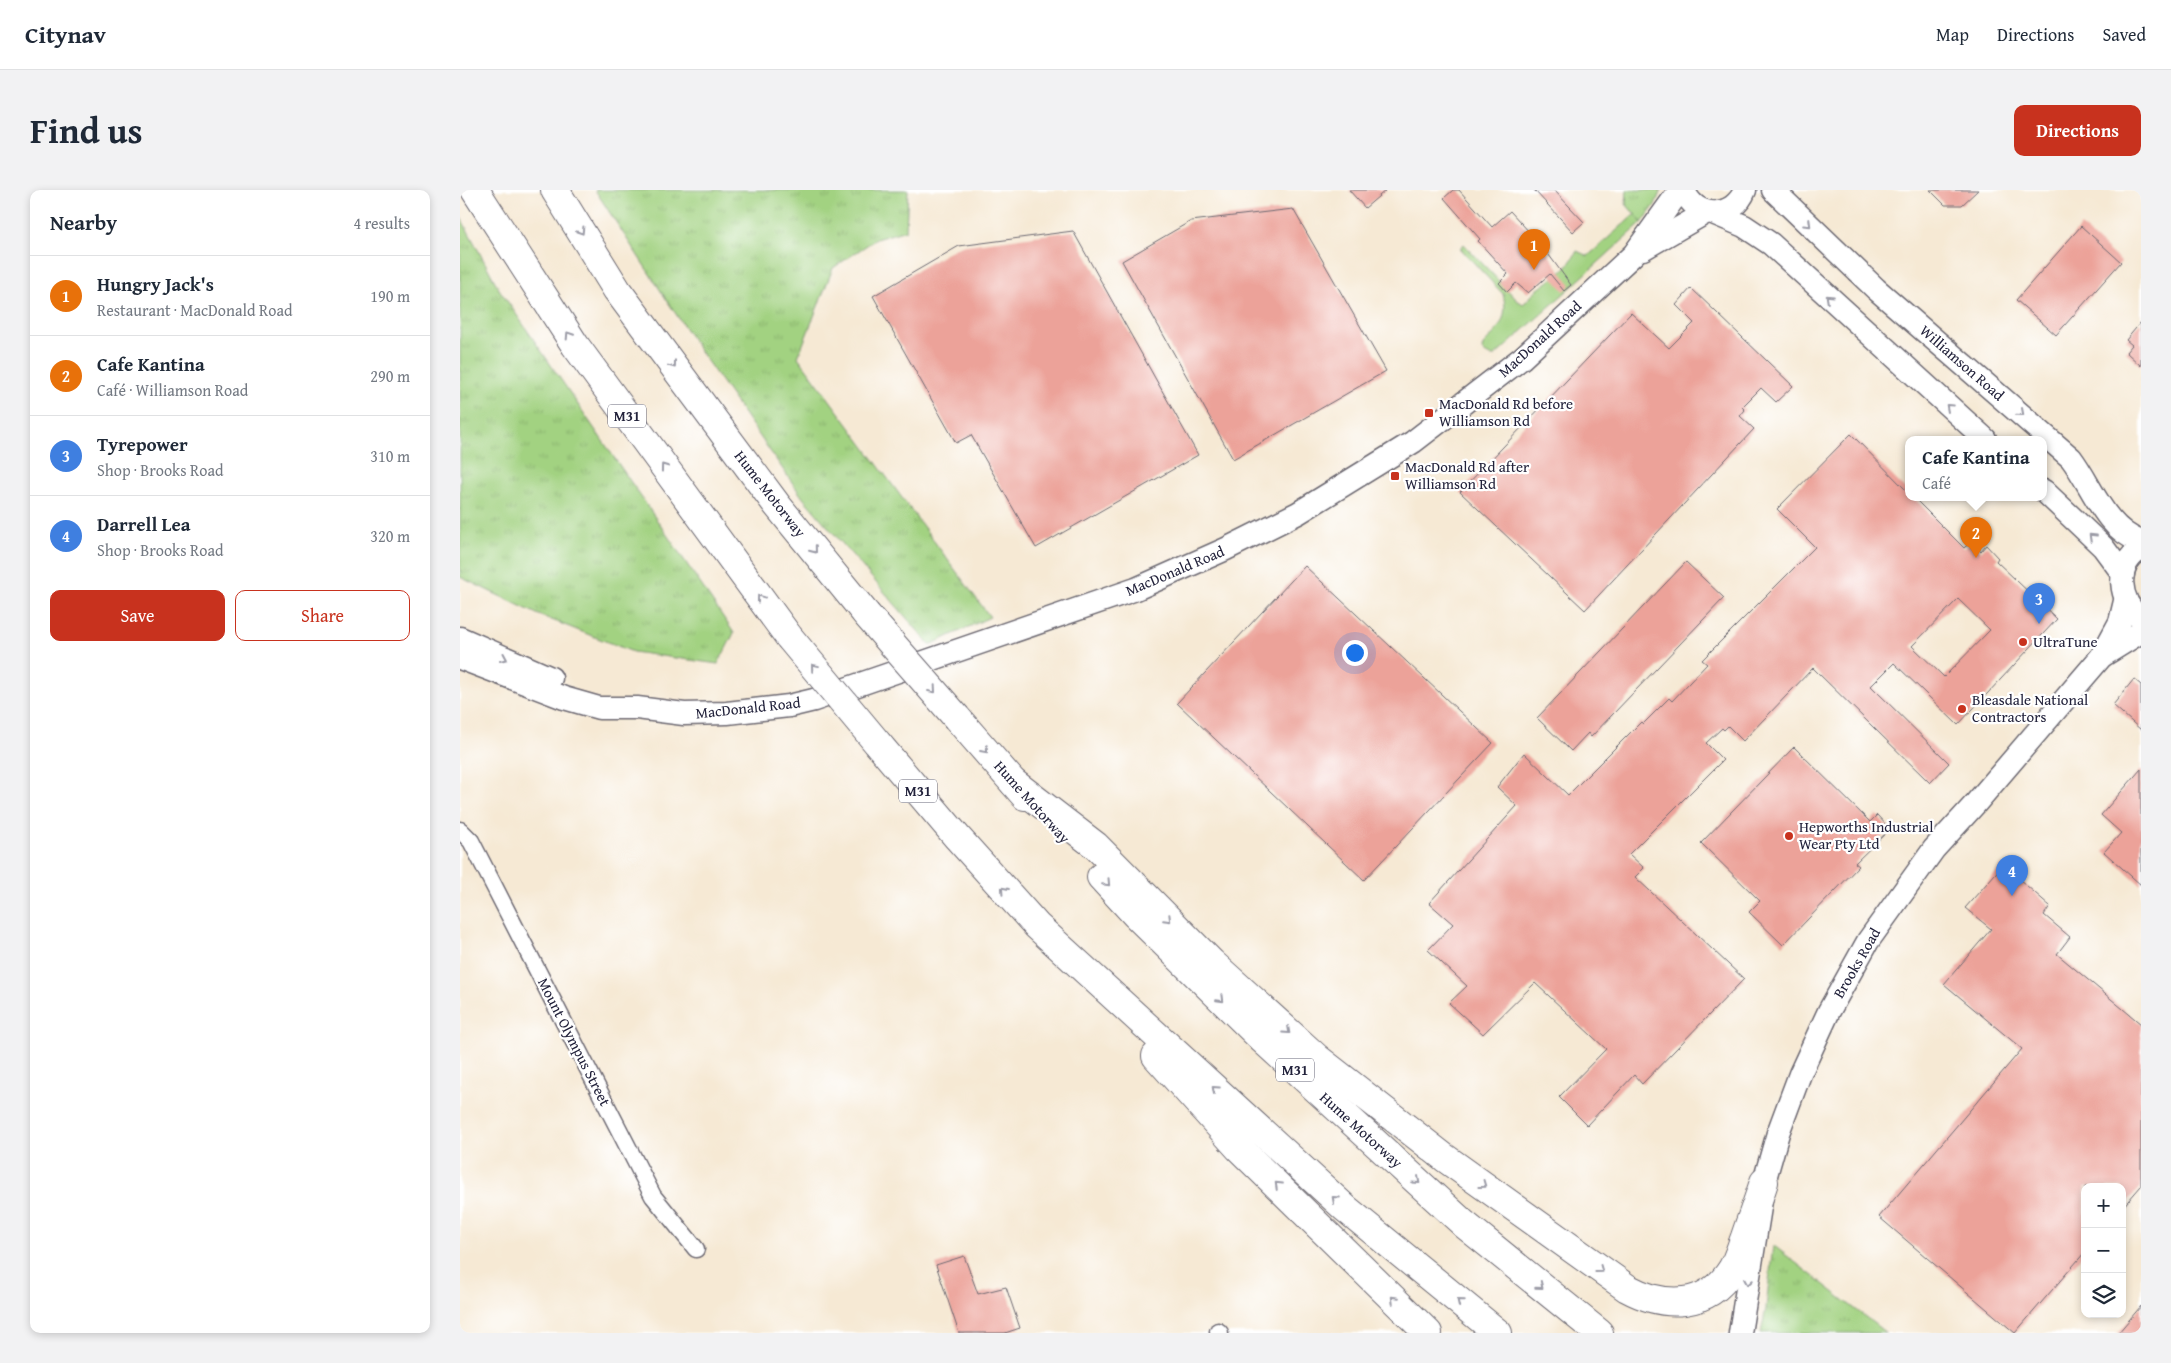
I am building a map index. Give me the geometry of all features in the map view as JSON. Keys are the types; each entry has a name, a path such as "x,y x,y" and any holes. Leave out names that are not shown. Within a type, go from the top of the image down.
{"highway":[{"name":"M31","path":"475,190 575,345 789,637 957,837 1037,926 1345,1208 1498,1333"},
{"name":"Hume Motorway","path":"555,190 617,290 777,505 866,614 1014,783 1136,914 1263,1040 1464,1224 1599,1333"},
{"path":"1014,783 1096,846 1212,963 1317,1058 1445,1158 1627,1288 1655,1300 1673,1302 1694,1298 1716,1287 1727,1276 1736,1261 1764,1182"},
{"path":"1037,926 1239,1148 1428,1333"}],"main road":[{"name":"MacDonald Road","path":"460,658 564,698 599,708 637,708 684,714 727,713 789,706 814,700 1136,589 1226,549 1298,513 1412,442 1522,358 1634,254 1680,190"},
{"path":"1684,190 1691,203 1710,213 1744,226 1771,244 1982,436"},
{"name":"MacDonald Road","path":"1634,254 1710,213 1724,212 1733,207 1740,200 1745,190"},
{"name":"Williamson Road","path":"1773,190 1876,288 2046,436"},
{"name":"Williamson Road","path":"2047,437 2071,458 2084,476 2107,517 2119,530 2141,542"},
{"path":"2047,494 2103,547 2123,574"},
{"path":"2141,549 2128,562 2123,574 2122,588 2125,601 2141,619"},
{"name":"Brooks Road","path":"1740,1333 1764,1182 1778,1133 1800,1074 1837,996 1868,941 1936,846 1976,803 2101,657 2120,622 2125,601"},
{"name":"Brooks Road","path":"2101,657 2141,632"},
{"name":"MacDonald Road","path":"460,638 570,686 637,708"}],"street":[{"name":"Mount Olympus Street","path":"460,830 471,842 653,1196 696,1249"}],"green space":[{"path":"595,190 908,190 906,230 876,239 833,268 798,357 990,617 930,645 803,498 702,354"},
{"path":"1627,190 1661,190 1655,205 1642,223 1626,204"},
{"path":"1635,214 1642,223 1495,356 1483,352 1483,345 1494,334 1501,323 1504,316 1505,302 1503,294 1460,248 1464,244 1523,304 1537,290 1564,269 1577,251 1588,256"},
{"path":"460,216 499,289 734,633 718,664 633,652 539,615 460,577"},
{"path":"1773,1245 1886,1333 1761,1333 1766,1308"}],"building":[{"path":"1349,190 1386,190 1365,208"},
{"path":"1453,190 1459,190 1492,227 1510,211 1543,247 1571,285 1564,291 1550,274 1528,293 1516,283 1507,292 1499,283 1508,274 1478,241 1480,239 1444,198"},
{"path":"1534,190 1554,190 1584,222 1573,232"},
{"path":"1930,190 1978,190 1962,205 1945,205"},
{"path":"1293,209 1386,371 1233,459 1122,261 1191,221"},
{"path":"2081,226 2121,262 2056,335 2016,300"},
{"path":"1073,231 1198,455 1036,548 971,435 956,443 873,296 959,246"},
{"path":"1691,288 1793,386 1776,402 1761,388 1742,407 1745,410 1740,416 1754,429 1585,610 1460,492 1631,313 1669,348 1694,323 1676,305"},
{"path":"2141,322 2141,366 2126,352 2132,345 2126,340"},
{"path":"1851,434 1905,489 1905,501 1917,501 1964,548 1972,541 1981,551 1986,545 1998,558 1996,561 2057,619 1958,725 1894,663 1871,686 1949,763 1930,783 1813,668 1743,741 1728,726 1724,730 1722,728 1706,743 1723,760 1629,854 1644,868 1635,877 1744,979 1642,1084 1634,1075 1587,1125 1559,1097 1606,1049 1535,983 1483,1034 1449,1003 1467,986 1428,950 1453,924 1429,903 1517,806 1497,787 1524,753 1568,795 1641,722 1643,724 1669,698 1672,701 1707,664 1702,660 1815,547 1777,509","holes":["1958,599 1990,630 1944,677 1912,646"]},
{"path":"1686,562 1724,598 1591,737 1588,733 1571,751 1537,718"},
{"path":"1305,566 1493,743 1364,880 1177,703"},
{"path":"2134,679 2141,685 2141,730 2113,705"},
{"path":"1794,747 1870,822 1877,815 1890,829 1855,863 1859,866 1783,945 1749,912 1760,901 1701,843"},
{"path":"2141,769 2141,885 2104,852 2121,833 2101,815"},
{"path":"2003,865 2050,906 2044,915 2070,937 2057,954 2141,1024 2141,1186 2126,1203 2126,1183 2081,1183 2081,1257 2015,1333 1879,1217 2022,1049 1944,984 1991,929 1965,908"},
{"path":"964,1256 978,1294 1006,1287 1020,1328 1005,1333 959,1333 936,1265"},
{"path":"2141,1306 2141,1333 2118,1333"}],"place":[{"name":"Hungry Jack's","path":"1534,270"},
{"name":"MacDonald Rd before Williamson Rd","path":"1429,413"},
{"name":"MacDonald Rd after Williamson Rd","path":"1395,476"},
{"name":"Cafe Kantina","path":"1976,558"},
{"name":"Tyrepower","path":"2039,624"},
{"name":"UltraTune","path":"2023,642"},
{"name":"Bleasdale National Contractors","path":"1962,709"},
{"name":"Hepworths Industrial Wear Pty Ltd","path":"1789,836"},
{"name":"Darrell Lea","path":"2012,896"}]}
